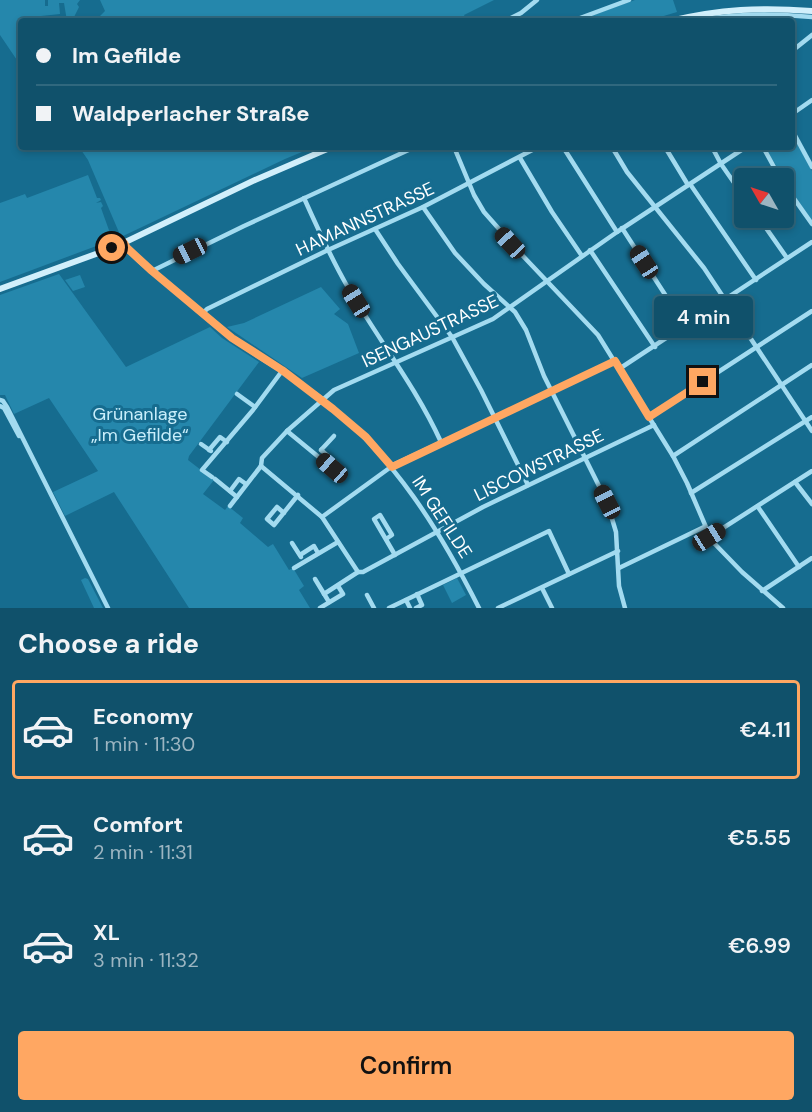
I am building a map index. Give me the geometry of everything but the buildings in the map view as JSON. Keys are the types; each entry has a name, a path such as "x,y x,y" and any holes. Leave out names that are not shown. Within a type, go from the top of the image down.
{"main road":[{"path":"710,17 764,8 812,13"},
{"path":"0,289 124,243 264,176 325,150"}],"street":[{"path":"510,18 537,0"},
{"path":"580,18 629,0"},
{"path":"746,18 744,11 803,16 812,13"},
{"path":"795,49 812,35"},
{"path":"795,112 812,100"},
{"path":"795,136 812,167"},
{"path":"152,271 408,150"},
{"path":"455,150 484,212 546,281 594,329 615,361 673,456 709,537 762,591 783,608"},
{"name":"HAMANNSTRASSE","path":"202,314 207,309 327,250 470,184 533,150"},
{"path":"565,150 617,232"},
{"path":"614,150 627,172 704,268 812,431"},
{"path":"667,150 756,280"},
{"path":"714,150 734,183"},
{"name":"ISENGAUSTRASSE","path":"230,506 261,466 262,458 287,431 333,390 493,319 622,228 742,150"},
{"path":"765,150 775,168"},
{"path":"520,158 552,212 582,256"},
{"path":"304,198 327,250 351,293 416,391 441,442"},
{"path":"794,199 812,224"},
{"path":"423,207 455,253 511,308 526,330 551,391 610,511 616,532 619,586 625,608"},
{"path":"622,228 686,327"},
{"path":"766,228 788,258"},
{"path":"375,229 418,293 452,338 495,417 528,485"},
{"path":"619,369 726,301 812,242"},
{"name":"IM GEFILDE","path":"124,243 152,271 202,314 239,343 282,370 321,399 360,432 409,489 437,531 479,608"},
{"path":"590,250 655,347"},
{"path":"649,417 812,311"},
{"path":"322,517 392,467 615,361"},
{"path":"673,456 812,365"},
{"path":"237,497 202,470 255,407 282,370"},
{"path":"237,394 255,407"},
{"path":"0,403 21,438 108,608"},
{"path":"691,493 812,417"},
{"name":"LISCOWSTRASSE","path":"324,594 358,572 363,572 437,531 654,425"},
{"path":"287,431 332,468 336,463 321,450"},
{"path":"317,455 334,436"},
{"path":"209,450 220,437 226,442"},
{"path":"201,444 216,455"},
{"path":"261,466 322,517 358,572"},
{"path":"709,537 812,471"},
{"path":"230,491 239,479 246,484"},
{"path":"795,482 812,504"},
{"path":"284,513 298,495"},
{"path":"758,507 799,567"},
{"path":"386,539 392,535 380,516 374,519 395,555"},
{"path":"619,568 704,527"},
{"path":"389,608 549,531 569,574"},
{"path":"294,568 338,542"},
{"path":"292,543 304,562"},
{"path":"300,555 314,546 318,554"},
{"path":"498,608 618,551"},
{"path":"762,591 812,558"},
{"path":"315,579 329,602"},
{"path":"320,608 343,594 338,586"},
{"path":"542,588 552,608"},
{"path":"416,608 422,605 417,594"},
{"path":"367,595 374,608"},
{"path":"406,600 410,608"}],"green space":[{"path":"0,0 45,0 45,6 48,6 48,0 80,0 74,18 66,18 64,3 59,3 60,14 41,16 41,18 18,18 18,62 0,35"},
{"path":"100,0 494,0 464,15 466,18 100,18 105,11"},
{"path":"635,0 673,0 677,12 657,18 585,18"},
{"path":"795,140 812,171 812,220 794,196 794,168 777,168 767,150 795,150"},
{"path":"81,150 307,150 121,237 88,160"},
{"path":"88,175 97,198 101,200 96,203 101,202 110,233 113,233 115,239 0,282 0,203 25,194 27,198"},
{"name":"Grünanlage „Im Gefilde“","path":"59,274 126,367 210,327 222,338 259,362 188,460 214,480 203,494 225,510 228,506 243,518 240,523 268,547 273,544 289,570 293,568 304,586 299,590 310,608 189,608 114,492 65,516 53,492 98,471 49,398 14,414 5,395 0,395 0,295"},
{"path":"80,275 85,287 73,291 65,280"},
{"path":"321,287 340,309 334,314 348,324 359,353 302,378 227,327 244,323"},
{"path":"457,578 466,595 452,603 443,585"},
{"path":"88,579 103,608 94,608 81,580"}],"route":[{"path":"112,248 124,243 152,271 232,338 282,370 333,409 366,437 392,467 421,451 615,361 649,417 703,382"}]}
